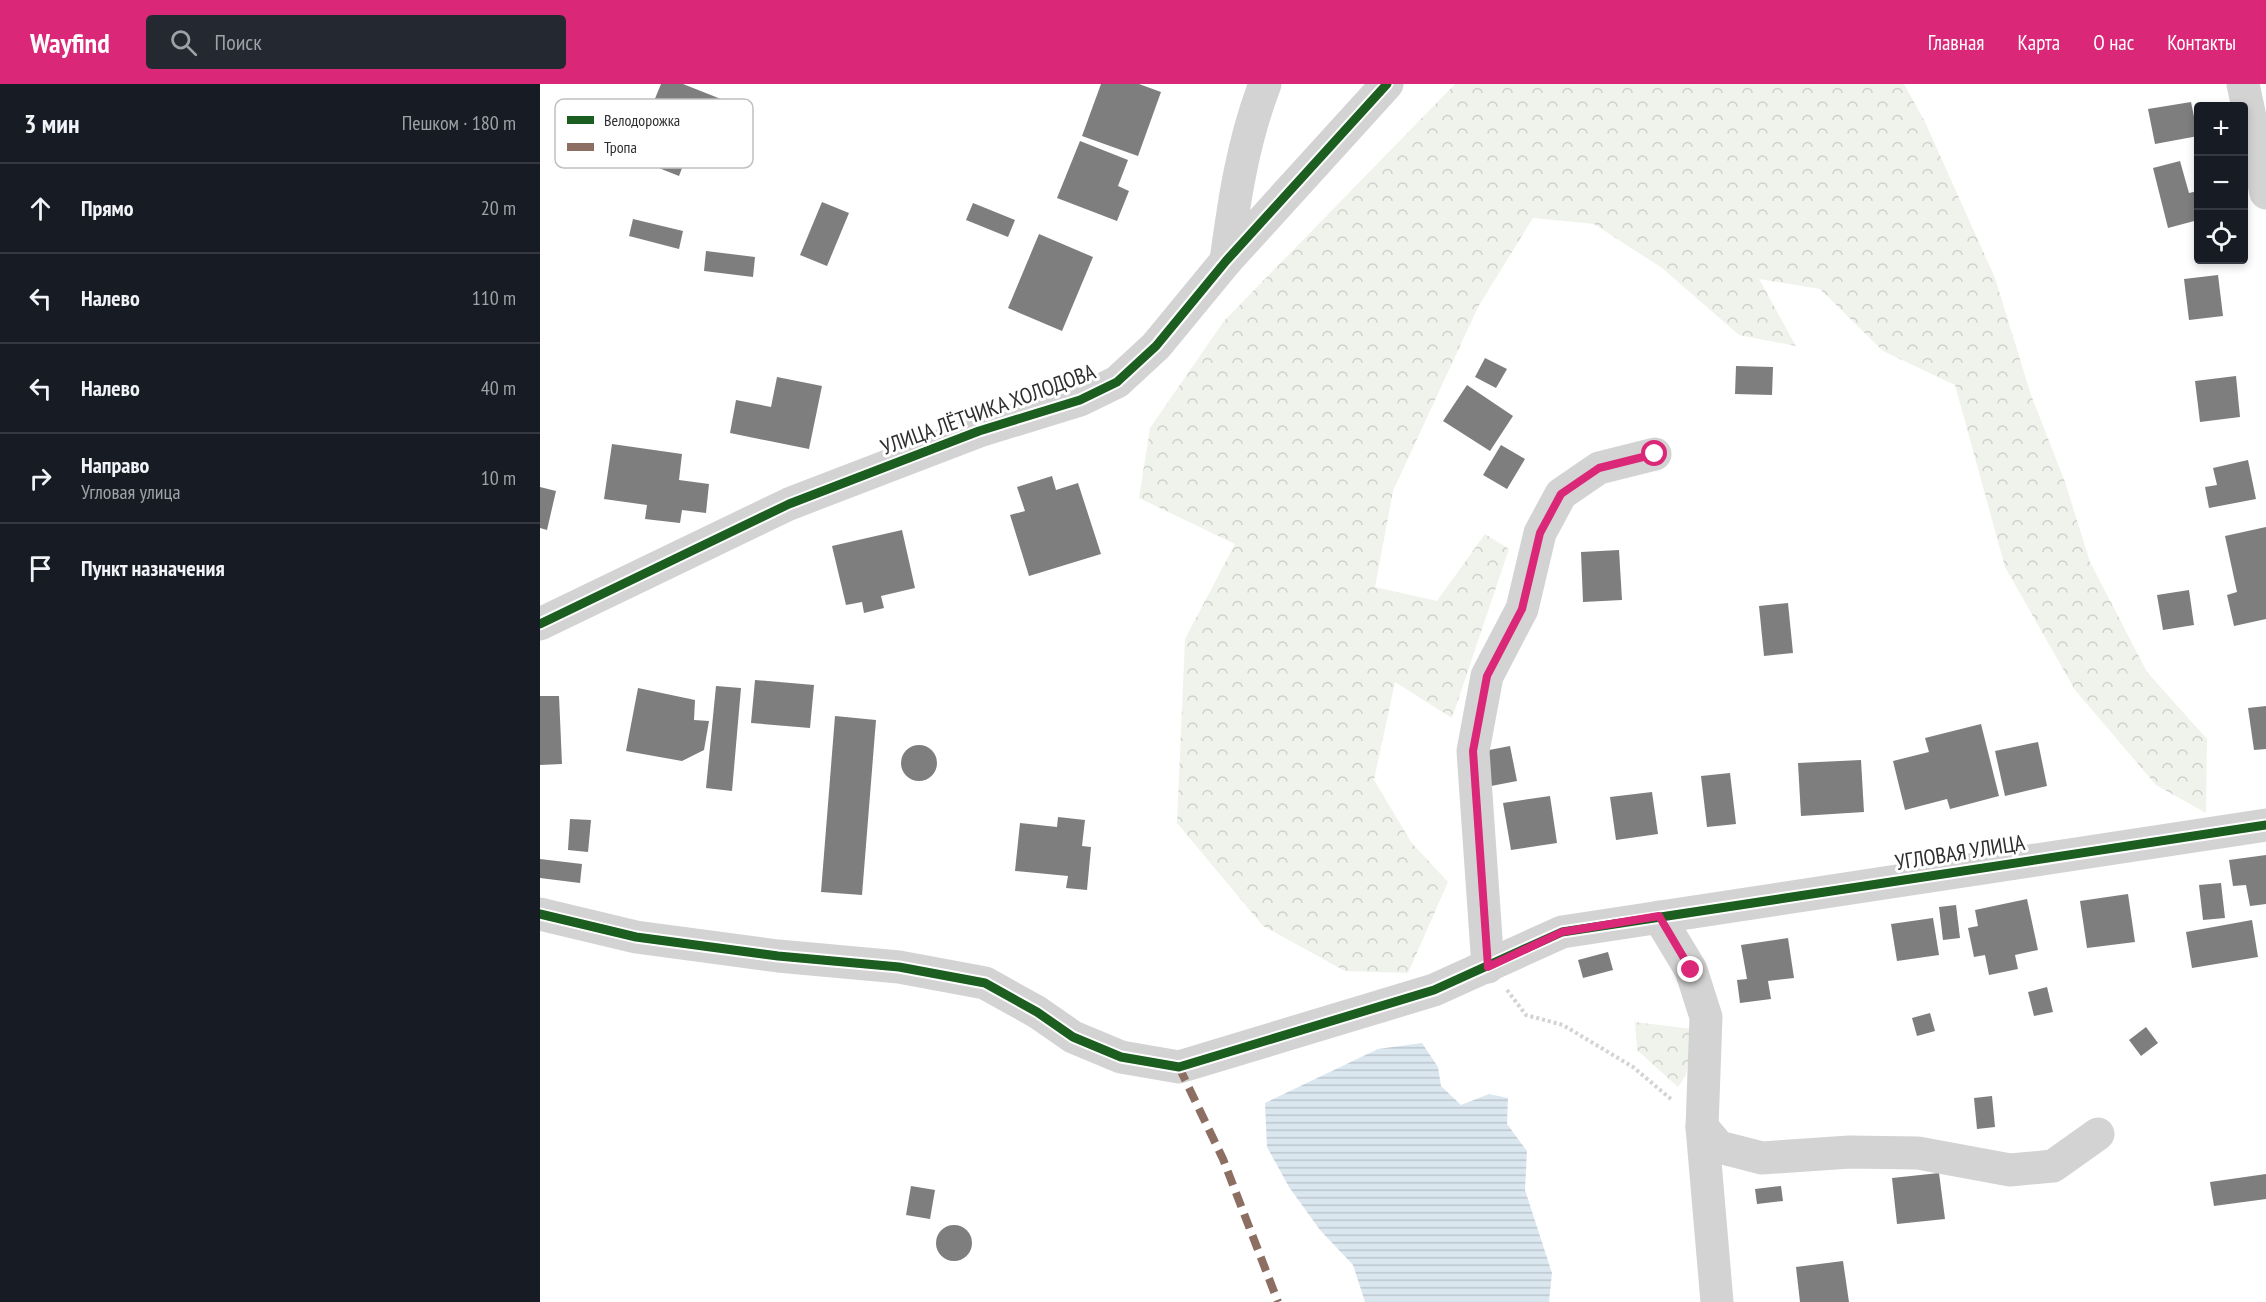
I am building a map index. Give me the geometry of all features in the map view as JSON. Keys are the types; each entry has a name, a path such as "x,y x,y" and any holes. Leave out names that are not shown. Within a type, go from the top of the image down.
{"street":[{"path":"1226,261 1250,126 1265,84"},
{"name":"УЛИЦА ЛЁТЧИКА ХОЛОДОВА","path":"540,624 789,504 979,431 1080,399 1117,382 1156,346 1226,261 1387,84"},
{"path":"2243,84 2266,193"},
{"path":"1488,967 1473,751 1487,676 1522,609 1540,533 1561,494 1599,468 1655,454"},
{"name":"УГЛОВАЯ УЛИЦА","path":"540,914 636,937 778,956 898,967 985,983 1082,1041 1121,1057 1179,1066 1434,990 1562,932 2266,825"},
{"path":"1659,916 1691,970 1706,1017 1702,1127 1717,1302"},
{"path":"1702,1127 1719,1147 1762,1158 1850,1152 1918,1153 2010,1170 2053,1166 2098,1134"}],"path":[{"path":"1488,967 1526,1015 1563,1025 1633,1067 1702,1127"}],"green space":[{"path":"1455,84 1904,84 1925,122 1995,278 2031,395 2065,482 2090,562 2147,672 2207,739 2206,813 2156,785 2075,690 2005,567 1955,385 1883,351 1820,289 1759,279 1796,346 1739,335 1662,268 1594,224 1533,218 1478,307 1393,491 1375,587 1437,601 1485,534 1509,549 1452,718 1395,682 1374,780 1411,842 1448,882 1408,973 1345,971 1263,926 1177,823 1185,639 1235,544 1139,498 1150,428 1224,321"},
{"path":"1635,1022 1693,1029 1686,1075 1678,1087 1637,1050"}],"shaded area":[{"path":"1422,1043 1438,1067 1441,1086 1461,1105 1489,1094 1508,1098 1507,1124 1527,1151 1525,1190 1552,1273 1549,1302 1365,1302 1353,1265 1320,1230 1289,1187 1267,1147 1265,1103 1378,1049"}],"building":[{"path":"661,84 683,84 721,99 655,99"},
{"path":"1101,84 1139,84 1161,92 1138,156 1082,136"},
{"path":"2191,102 2194,137 2155,144 2148,109"},
{"path":"1080,141 1128,160 1118,186 1129,191 1117,221 1057,198"},
{"path":"2180,161 2189,193 2194,192 2194,221 2168,228 2153,168"},
{"path":"659,168 682,168 679,176"},
{"path":"822,202 849,213 827,266 800,255"},
{"path":"973,203 1015,220 1008,237 966,220"},
{"path":"633,219 683,231 679,249 629,236"},
{"path":"1039,234 1093,257 1062,331 1008,308"},
{"path":"706,251 755,257 753,277 704,271"},
{"path":"2218,275 2223,316 2189,320 2184,279"},
{"path":"1485,358 1507,369 1496,388 1475,377"},
{"path":"1736,366 1773,367 1772,395 1735,394"},
{"path":"2236,376 2240,417 2200,422 2195,381"},
{"path":"777,377 822,386 809,449 730,433 736,400 771,407"},
{"path":"1467,385 1513,416 1490,451 1443,421"},
{"path":"612,444 682,454 679,480 709,484 706,513 682,510 680,523 645,519 647,505 604,499"},
{"path":"1501,445 1525,459 1507,489 1483,475"},
{"path":"2248,460 2256,499 2209,508 2205,487 2217,485 2213,468"},
{"path":"1052,476 1056,490 1078,483 1101,554 1029,576 1010,515 1025,511 1017,487"},
{"path":"540,487 556,491 547,530 540,528"},
{"path":"2266,527 2266,619 2234,626 2227,595 2237,592 2225,536"},
{"path":"902,530 915,588 881,596 884,608 864,613 862,602 846,605 832,546"},
{"path":"1619,550 1622,600 1583,602 1581,552"},
{"path":"2189,590 2194,625 2163,630 2157,595"},
{"path":"1788,603 1793,653 1764,656 1759,606"},
{"path":"755,680 814,685 810,728 751,723"},
{"path":"716,686 741,688 732,791 706,788"},
{"path":"638,688 695,700 694,720 709,721 704,750 682,761 626,751"},
{"path":"540,696 559,696 562,764 540,765"},
{"path":"2266,706 2266,749 2254,750 2248,708"},
{"path":"835,716 876,720 862,895 821,892"},
{"path":"1981,724 1999,796 1950,809 1947,799 1905,810 1893,761 1929,752 1925,738"},
{"path":"2038,742 2047,786 2005,796 1995,751"},
{"path":"919,745 932,750 937,763 932,776 919,781 906,776 901,763 906,750"},
{"path":"1510,746 1517,781 1491,786 1484,751"},
{"path":"1861,760 1864,812 1801,816 1798,763"},
{"path":"1730,773 1736,824 1707,827 1701,776"},
{"path":"1652,792 1658,834 1616,840 1610,797"},
{"path":"1550,796 1557,843 1511,850 1503,803"},
{"path":"1058,817 1085,820 1082,846 1091,847 1087,890 1066,888 1068,876 1015,871 1020,823 1057,827"},
{"path":"570,819 591,820 588,852 568,850"},
{"path":"2266,855 2266,904 2250,906 2246,885 2233,886 2229,860"},
{"path":"540,859 582,864 580,883 540,878"},
{"path":"2221,883 2225,918 2203,920 2199,885"},
{"path":"2128,894 2135,942 2087,948 2080,901"},
{"path":"2027,899 2038,950 2015,955 2018,969 1989,975 1985,955 1974,957 1968,928 1978,926 1975,910"},
{"path":"1956,905 1960,938 1943,940 1939,907"},
{"path":"1933,918 1939,955 1897,961 1891,924"},
{"path":"2252,920 2258,957 2192,968 2186,932"},
{"path":"1788,938 1794,978 1768,981 1771,999 1740,1003 1737,980 1747,979 1741,945"},
{"path":"1608,952 1613,970 1583,978 1578,960"},
{"path":"2047,987 2053,1012 2034,1016 2028,992"},
{"path":"1930,1013 1935,1031 1917,1036 1912,1018"},
{"path":"2146,1027 2158,1043 2141,1056 2129,1040"},
{"path":"1992,1096 1995,1127 1977,1129 1974,1098"},
{"path":"1939,1173 1945,1219 1897,1224 1892,1178"},
{"path":"2266,1174 2266,1199 2214,1206 2210,1182"},
{"path":"911,1186 935,1190 930,1219 906,1215"},
{"path":"1781,1186 1783,1201 1757,1204 1755,1189"},
{"path":"954,1225 967,1230 972,1243 967,1256 954,1261 941,1256 936,1243 941,1230"},
{"path":"1843,1261 1849,1302 1800,1302 1796,1267"}],"marked path":[{"path":"1179,1067 1223,1159 1278,1302"}],"cycle path":[{"path":"540,624 789,504 979,431 1080,400 1117,382 1156,346 1226,261 1387,84"},
{"path":"540,914 636,937 778,956 899,967 985,983 1037,1012 1073,1037 1121,1057 1179,1067 1434,990 1562,932 2266,825"}],"route":[{"path":"1655,454 1599,468 1561,494 1540,533 1522,609 1487,676 1473,751 1488,967 1562,932 1659,916 1691,970"}]}
